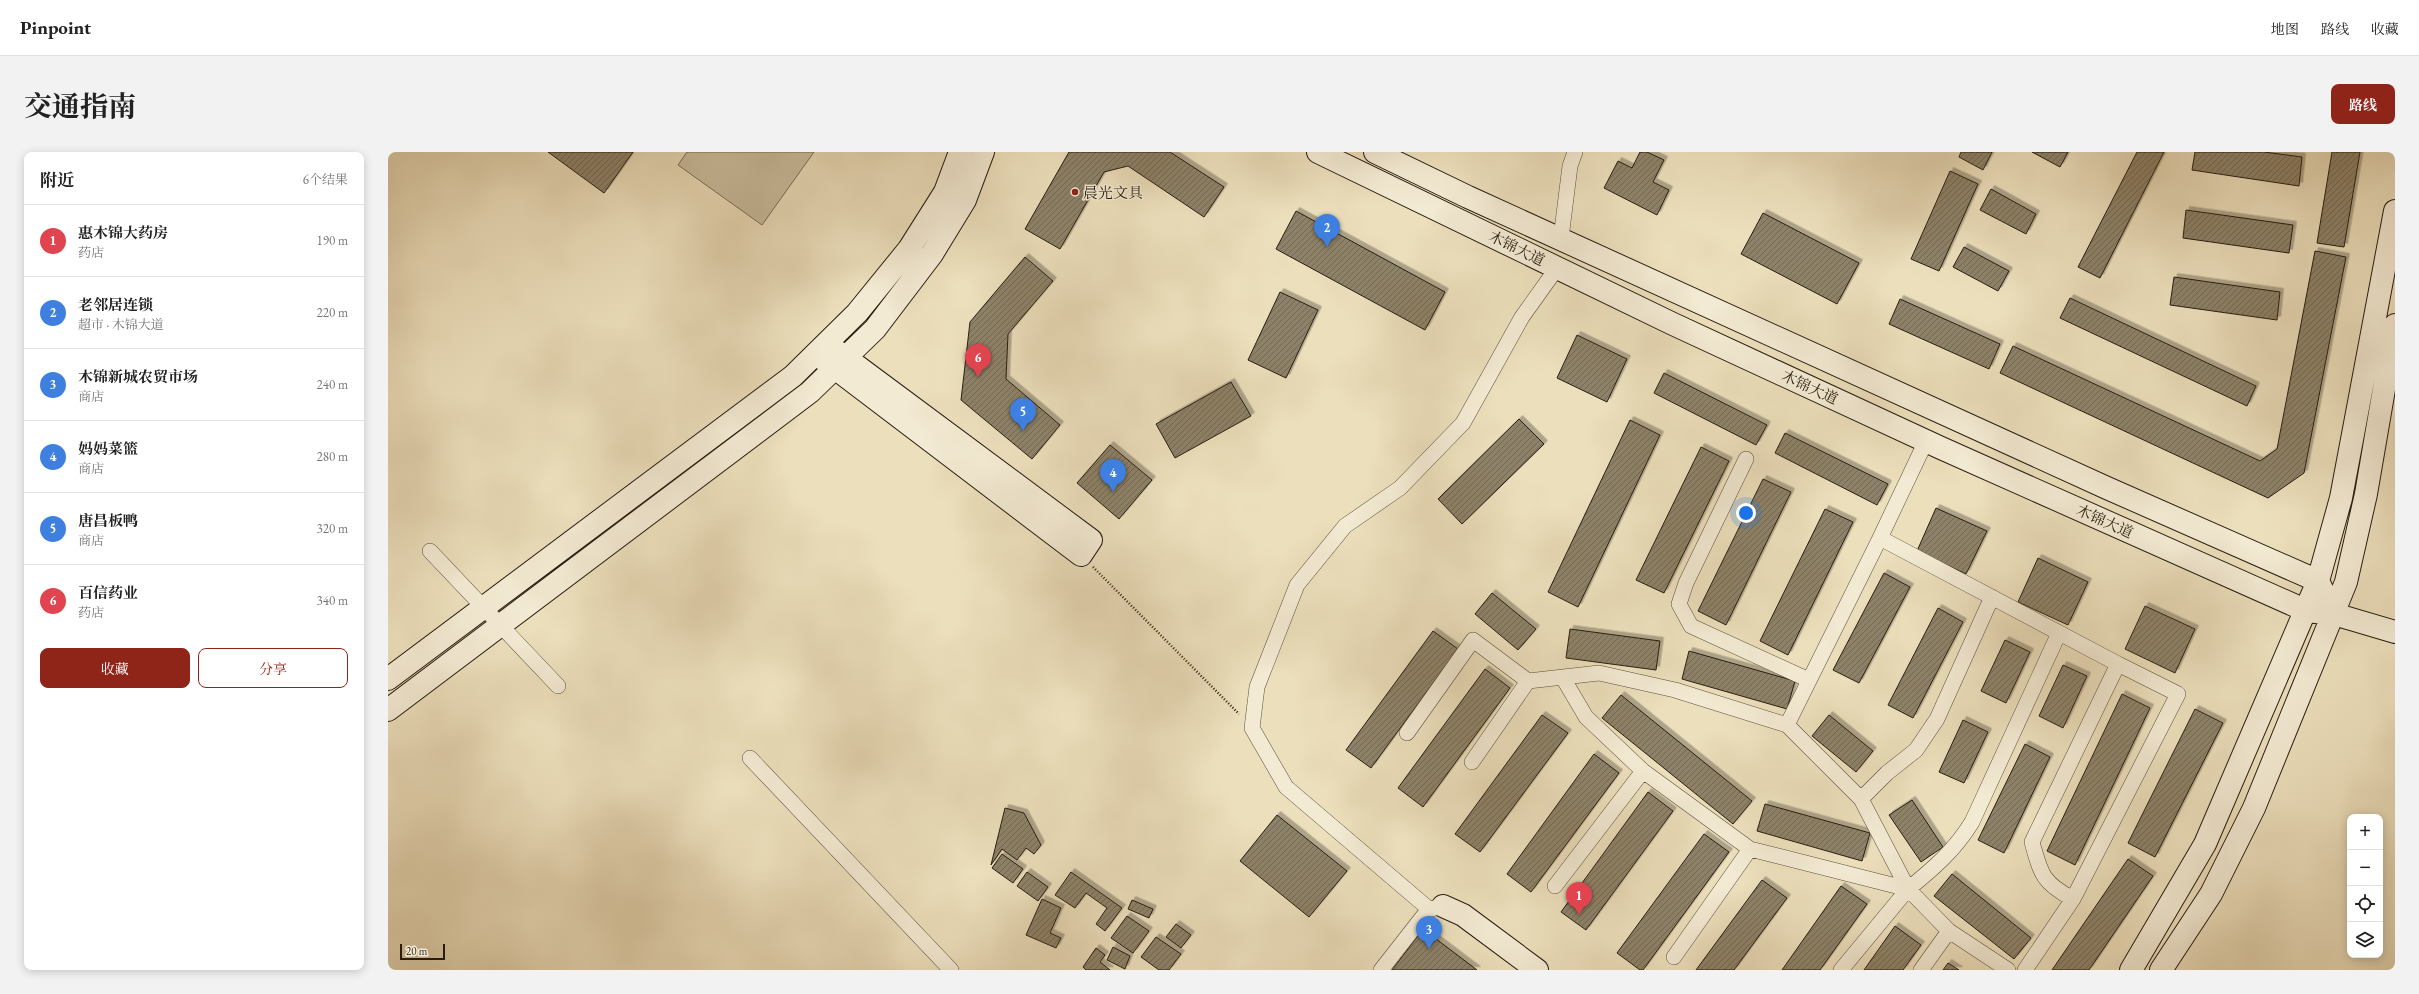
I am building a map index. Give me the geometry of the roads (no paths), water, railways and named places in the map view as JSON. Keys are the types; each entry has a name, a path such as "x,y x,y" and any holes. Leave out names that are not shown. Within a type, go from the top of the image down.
{"street":[{"path":"388,679 794,376 857,313 909,249 945,192 960,152"},
{"path":"388,710 810,392 841,363 875,329 932,254 965,200 983,152"},
{"name":"木锦大道","path":"1318,152 1557,268 1926,441 2307,611 2334,614 2395,632"},
{"name":"木锦大道","path":"1375,152 2108,488 2318,581"},
{"path":"1561,238 1570,166 1575,152"},
{"path":"2131,970 2205,844 2307,611 2318,581 2341,498 2395,211"},
{"path":"1537,970 1462,914 1436,907 1286,787 1252,728 1257,687 1297,585 1345,526 1400,488 1463,424 1522,317 1557,268"},
{"path":"2161,970 2211,894 2250,815 2346,582 2366,494 2391,371 2395,326"},
{"path":"821,349 841,363 1081,555"},
{"path":"1787,725 1880,538 1926,441"},
{"path":"1746,459 1686,583 1679,604 1691,626 1809,680"},
{"path":"1880,538 2118,664 2178,694 2073,899 2025,970"},
{"path":"430,550 558,686"},
{"path":"2318,581 2334,614"},
{"path":"1861,799 1887,772 1916,750 1937,719 1992,597"},
{"path":"1841,970 1908,889 1942,862 1960,842 1972,822 2059,633"},
{"path":"1407,733 1473,640 1528,681 1599,673 1675,690 1787,725 1861,799 1908,889 1949,931 2008,970"},
{"path":"2073,899 2053,888 2040,871 2032,842 2118,664"},
{"path":"1563,678 1586,716 1643,771 1750,850 1908,889"},
{"path":"1472,762 1528,681"},
{"path":"750,758 951,970"},
{"path":"1555,886 1643,771"},
{"path":"1674,957 1750,850"},
{"path":"1380,970 1436,907"},
{"path":"1921,970 1949,931"}],"place":[{"name":"晨光文具","path":"1075,192"},
{"name":"老邻居连锁","path":"1327,247"},
{"name":"百信药业","path":"978,377"},
{"name":"唐昌板鸭","path":"1023,431"},
{"name":"妈妈菜篮","path":"1113,492"},
{"name":"惠木锦大药房","path":"1579,915"},
{"name":"木锦新城农贸市场","path":"1429,949"}]}
